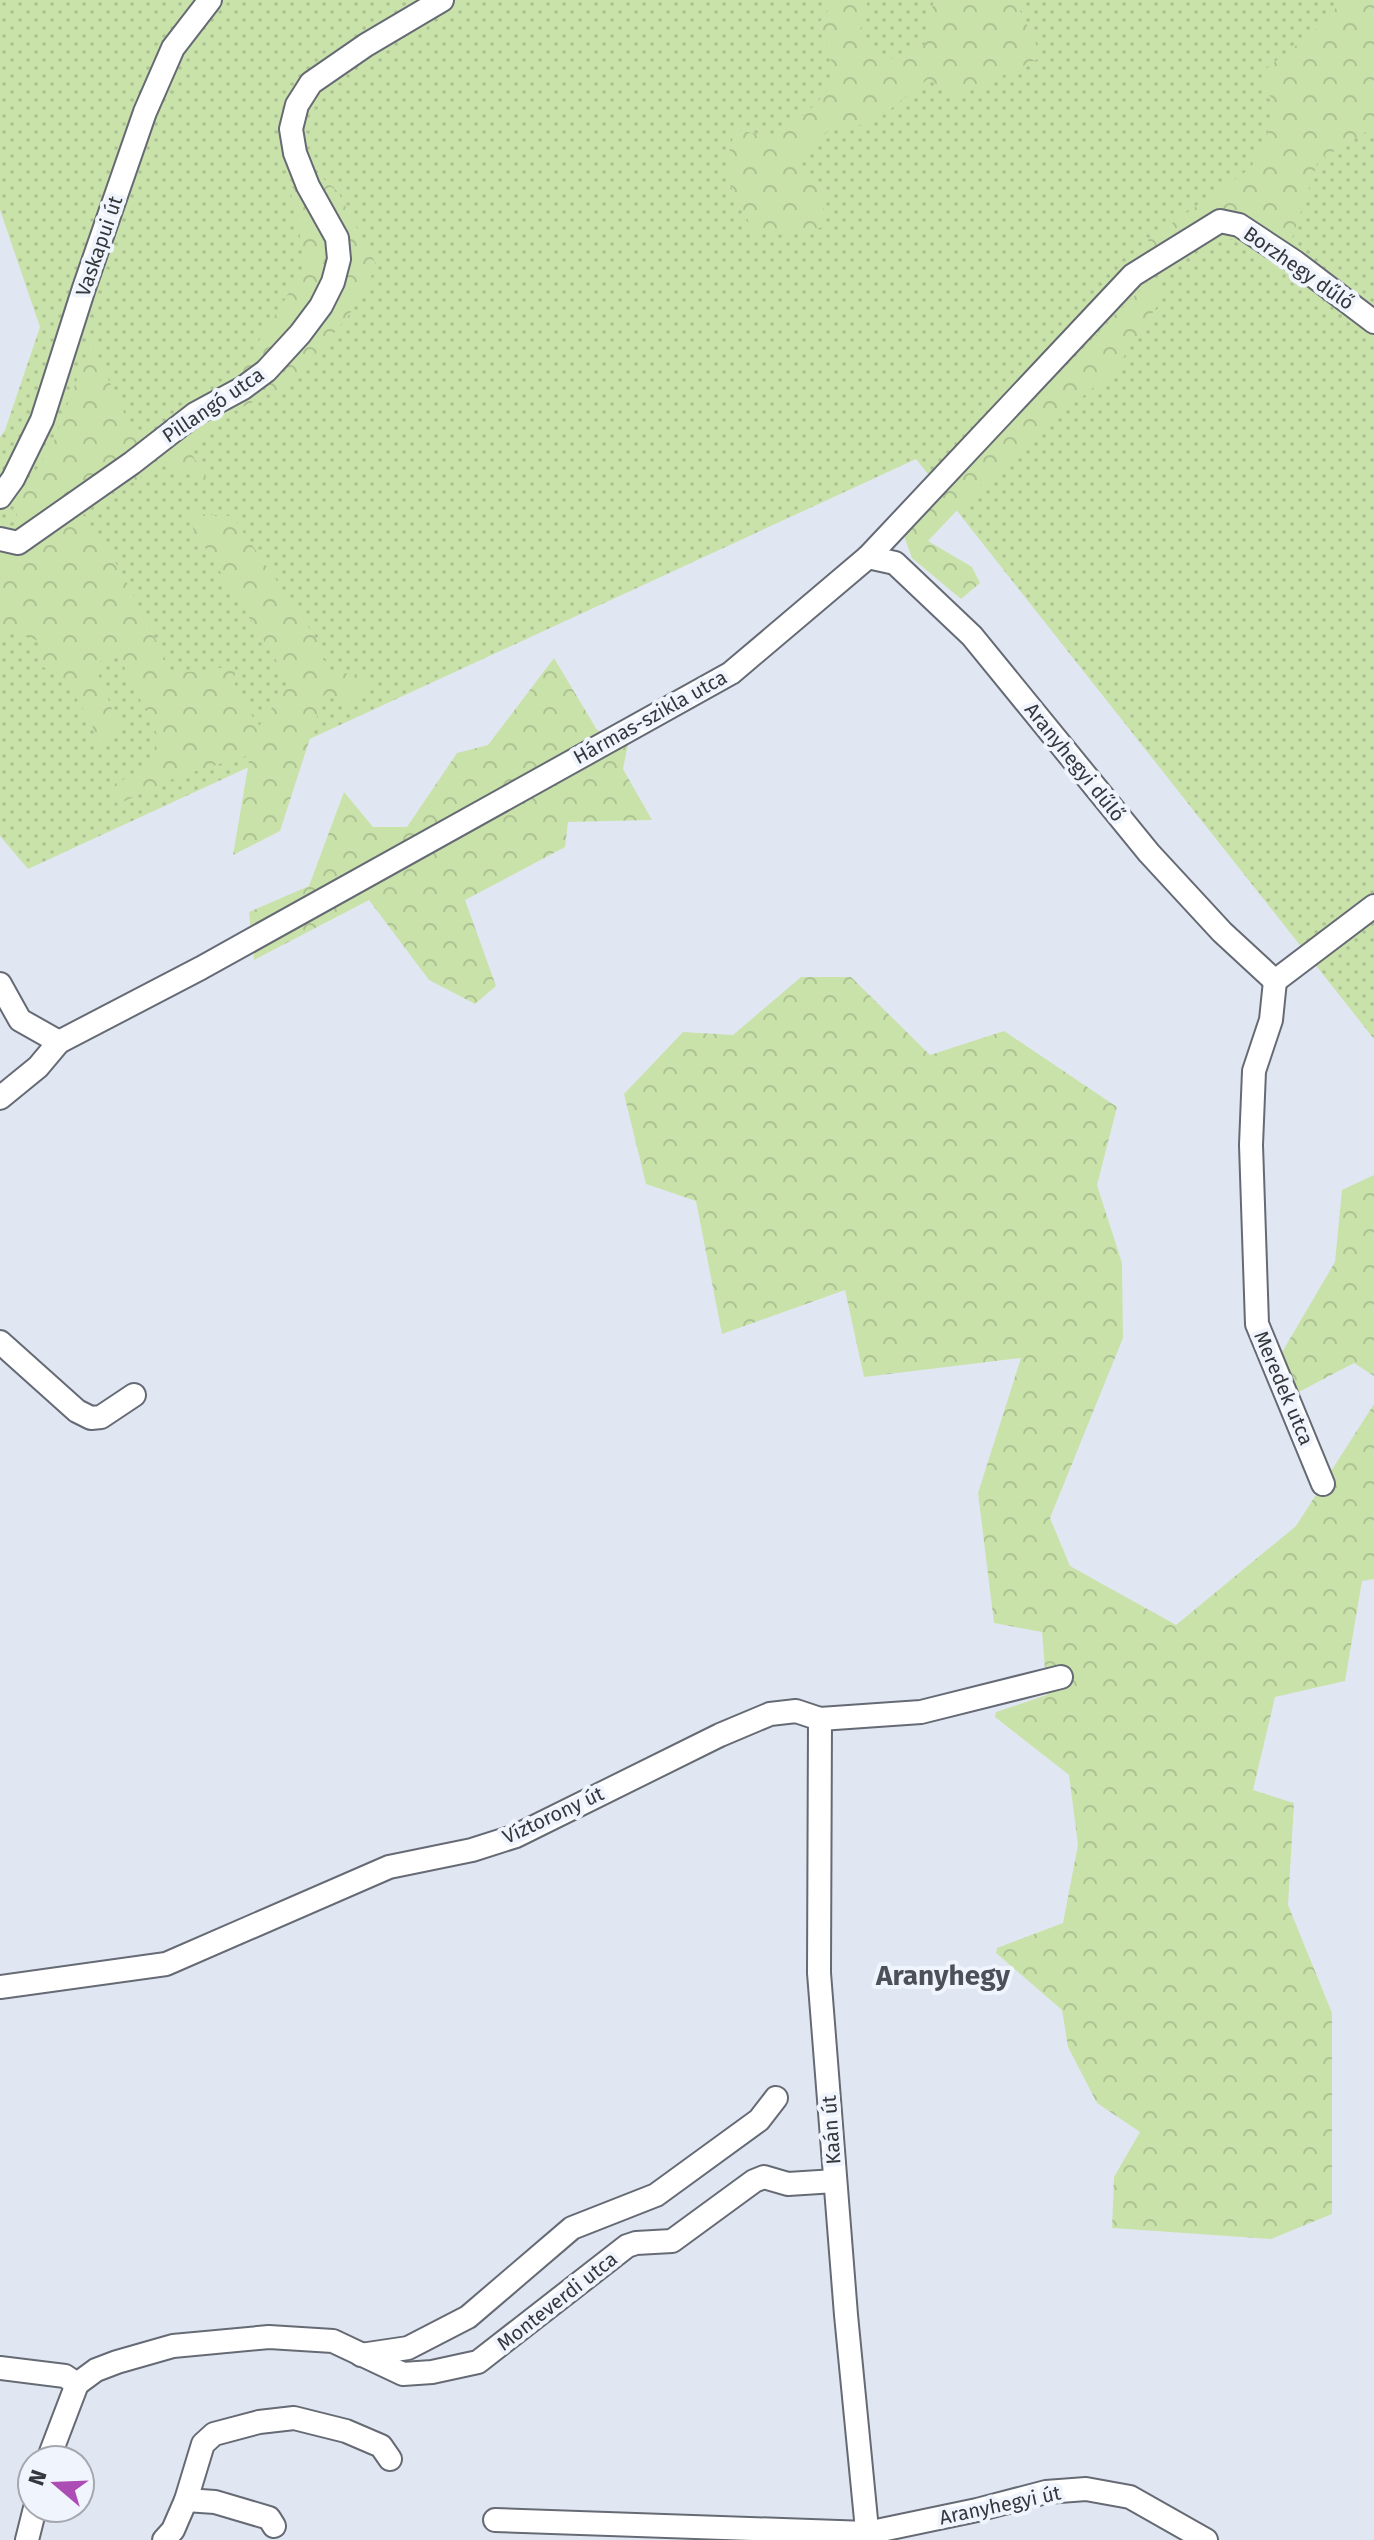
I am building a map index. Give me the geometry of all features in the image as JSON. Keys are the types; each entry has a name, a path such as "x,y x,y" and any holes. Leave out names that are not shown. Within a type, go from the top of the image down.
{"street":[{"name":"Vaskapui út","path":"0,497 13,479 42,420 145,112 173,48 210,0"},
{"name":"Pillangó utca","path":"0,539 18,543 132,463 195,414 255,380 300,334 321,306 333,282 339,259 337,238 308,186 295,153 291,129 297,105 311,83 366,45 442,0"},
{"name":"Borzhegy dűlő","path":"1220,221 1239,225 1374,322"},
{"name":"Hármas-szikla utca","path":"59,1042 201,968 731,673 868,557 1133,275 1220,221"},
{"name":"Aranyhegyi dűlő","path":"868,557 895,563 965,628 1149,853 1222,932 1275,981"},
{"path":"1275,981 1374,906"},
{"name":"Meredek utca","path":"1275,981 1271,1020 1254,1071 1251,1145 1257,1324 1323,1484"},
{"path":"0,984 20,1020 59,1042 38,1067 0,1098"},
{"path":"0,1342 77,1411 91,1418 101,1417 134,1395"},
{"name":"Víztorony út","path":"0,1987 166,1964 389,1867 472,1850 516,1836 720,1735 770,1714 796,1711 820,1719 921,1712 1061,1677"},
{"name":"Kaán út","path":"820,1719 819,1973 868,2536"},
{"path":"360,2355 408,2348 468,2317 572,2228 656,2195 759,2120 776,2098"},
{"name":"Monteverdi utca","path":"77,2384 96,2370 173,2346 269,2337 333,2341 403,2374 432,2372 478,2362 627,2246 672,2241 754,2181 764,2177 788,2184 835,2181"},
{"path":"0,2368 65,2376 77,2384 54,2444"},
{"path":"164,2540 173,2530 186,2500 203,2444 214,2434 259,2422 294,2418 346,2431 381,2446 390,2459"},
{"name":"Aranyhegyi út","path":"495,2520 868,2536 1046,2492 1086,2489 1130,2497 1206,2540"},
{"path":"186,2500 229,2506 269,2518 274,2526"}],"green space":[{"path":"0,0 1374,0 1374,1039 916,459 28,869 0,836 0,437 40,327 0,210"},
{"path":"835,0 866,0 858,38 884,62 924,45 934,0 1015,0 1042,57 957,97 928,79 872,124 833,127 797,158 824,191 823,227 785,235 754,232 724,173 735,129 774,138 820,100 832,81 833,73 819,23"},
{"path":"1341,0 1374,0 1374,127 1318,161 1280,274 1234,240 1216,237 1158,273 1148,240 1251,168 1276,113 1262,72 1327,21"},
{"path":"317,173 338,192 377,266 347,318 289,384 219,419 188,448 208,481 160,465 83,513 121,571 173,674 235,666 235,691 259,726 290,682 183,513 232,516 316,638 328,670 371,678 354,707 324,695 280,831 233,855 250,755 179,776 118,804 104,789 145,769 159,738 118,654 94,664 120,729 97,749 92,723 63,677 39,665 39,642 9,625 0,649 0,554 20,548 15,505 54,441 91,342 137,441 241,370 306,265 290,188"},
{"path":"1149,281 1163,297 1115,370 980,486 928,541 972,567 980,583 961,599 912,558 903,533"},
{"path":"554,658 597,730 629,739 623,769 652,820 568,822 565,847 465,900 496,986 475,1004 429,980 369,900 254,960 249,912 309,886 344,792 373,827 407,827 457,753 488,745"},
{"path":"801,977 851,977 930,1055 1004,1031 1117,1107 1097,1185 1122,1263 1123,1338 1050,1518 1070,1566 1176,1625 1296,1526 1374,1404 1374,1579 1362,1581 1345,1681 1275,1697 1253,1790 1294,1803 1288,1905 1332,2013 1332,2214 1271,2239 1112,2228 1114,2177 1140,2132 1097,2103 1068,2047 1062,2010 996,1953 997,1948 1063,1923 1078,1845 1069,1775 995,1717 996,1712 1047,1695 1042,1632 994,1623 978,1493 1021,1358 864,1377 845,1290 722,1334 696,1201 646,1184 624,1094 683,1032 733,1035"},
{"path":"1374,1175 1374,1376 1354,1363 1295,1394 1278,1359 1335,1262 1342,1190"}],"district":[{"name":"Aranyhegy","path":"943,1975"}]}
